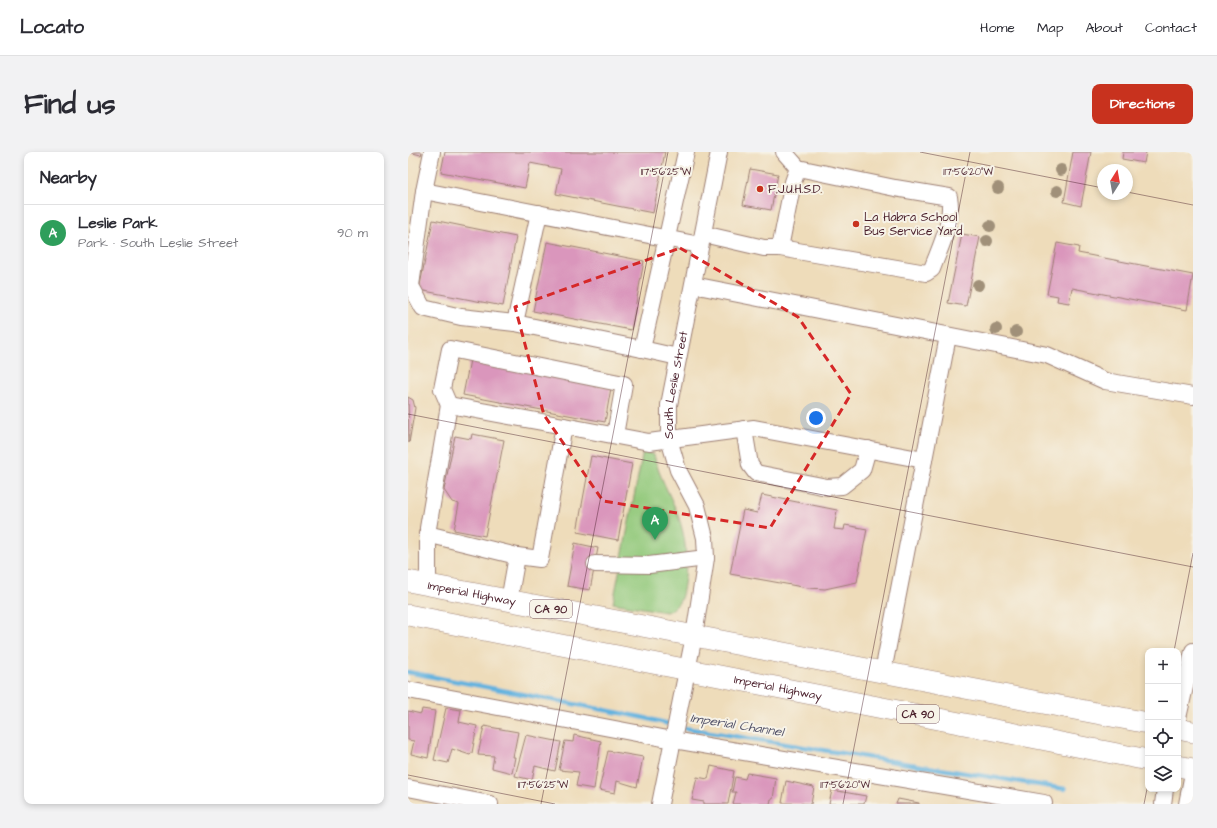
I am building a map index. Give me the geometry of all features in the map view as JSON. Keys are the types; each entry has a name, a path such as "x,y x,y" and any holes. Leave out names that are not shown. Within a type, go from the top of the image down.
{"main road":[{"name":"Imperial Highway","path":"418,583 1145,722"},
{"name":"Imperial Highway","path":"408,615 1145,759"},
{"path":"1181,730 1193,732"},
{"path":"1181,767 1193,769"}],"street":[{"path":"432,152 424,191 411,286 423,308 461,317 515,323 678,357"},
{"path":"642,349 668,239 686,152"},
{"name":"South Leslie Street","path":"660,804 694,636 706,558 705,538 697,506 678,470 670,439 669,405 719,152"},
{"path":"424,191 668,239 701,240 764,248 780,248 926,273 932,269 949,219 951,205 949,197 895,188 798,168 784,152"},
{"path":"780,248 793,182 798,168"},
{"path":"515,323 539,213"},
{"path":"693,285 1047,355 1105,381 1193,396"},
{"path":"883,672 948,336"},
{"path":"418,583 449,405 442,389 450,349 624,384 615,435"},
{"path":"449,405 649,442 754,428 924,460"},
{"path":"427,534 516,556 540,559 564,426"},
{"path":"744,429 750,465 756,474 827,488 842,486 862,470 868,449"},
{"path":"509,600 516,556"},
{"path":"595,564 649,565 706,558"},
{"path":"1181,705 1193,651"},
{"path":"408,690 672,740 1044,803"},
{"path":"1187,804 1193,773"},
{"path":"408,788 490,804"},
{"path":"1163,804 1165,792"}],"highlighted area":[{"path":"680,248 798,317 851,394 770,528 603,501 544,415 515,307"}],"green space":[{"path":"643,451 654,455 678,515 683,532 686,566 682,594 677,605 666,612 613,603"}],"building":[{"path":"408,152 422,152 421,155"},
{"path":"445,152 665,152 653,213 556,194 561,169 530,163 525,188 441,172"},
{"path":"1073,152 1091,152 1081,206 1064,202"},
{"path":"1123,152 1146,152 1144,163 1122,159"},
{"name":"F.J.U.H.S.D.","path":"750,169 778,174 771,210 743,205"},
{"path":"433,220 516,237 503,306 419,290"},
{"path":"962,234 980,237 966,306 948,303"},
{"path":"547,242 644,261 631,330 533,311"},
{"path":"1057,243 1079,247 1078,253 1193,275 1187,310 1072,288 1069,303 1057,301 1058,296 1047,294"},
{"path":"470,360 611,388 605,422 463,395"},
{"path":"408,397 413,400 415,408 409,443"},
{"path":"472,434 504,440 485,536 454,530 459,504 452,502 444,490 455,436 471,439"},
{"path":"591,456 632,464 618,540 577,532"},
{"path":"762,495 837,510 834,529 844,530 845,525 867,529 857,582 825,589 808,588 730,574 743,510 757,513"},
{"path":"575,543 598,548 590,590 567,586"},
{"path":"446,708 461,710 459,722 477,726 472,753 470,755 452,749 448,763 434,760"},
{"path":"422,709 435,711 428,758 411,754 414,741 408,740 408,711 421,714"},
{"path":"484,726 518,732 513,757 515,757 512,773 492,768 494,756 478,755"},
{"path":"526,735 561,742 555,771 535,766 532,780 515,776"},
{"path":"574,735 601,741 594,789 576,786 579,772 559,770 565,741 573,742"},
{"path":"608,751 643,757 637,787 617,781 615,793 599,790"},
{"path":"711,766 734,771 728,804 704,804 704,802 692,800 697,777 708,779"},
{"path":"747,773 776,778 773,799 771,799 770,804 733,804 736,792 732,792 735,777 745,779"},
{"path":"786,781 814,787 811,804 782,803"},
{"path":"832,790 866,796 864,804 829,804"},
{"path":"898,799 919,803 919,804 896,804"}],"waterway":[{"name":"Imperial Channel","path":"408,672 641,717 685,728 1065,789"}],"place":[{"name":"F.J.U.H.S.D.","path":"760,189"},
{"name":"La Habra School Bus Service Yard","path":"856,224"},
{"name":"Leslie Park","path":"655,540"}]}
